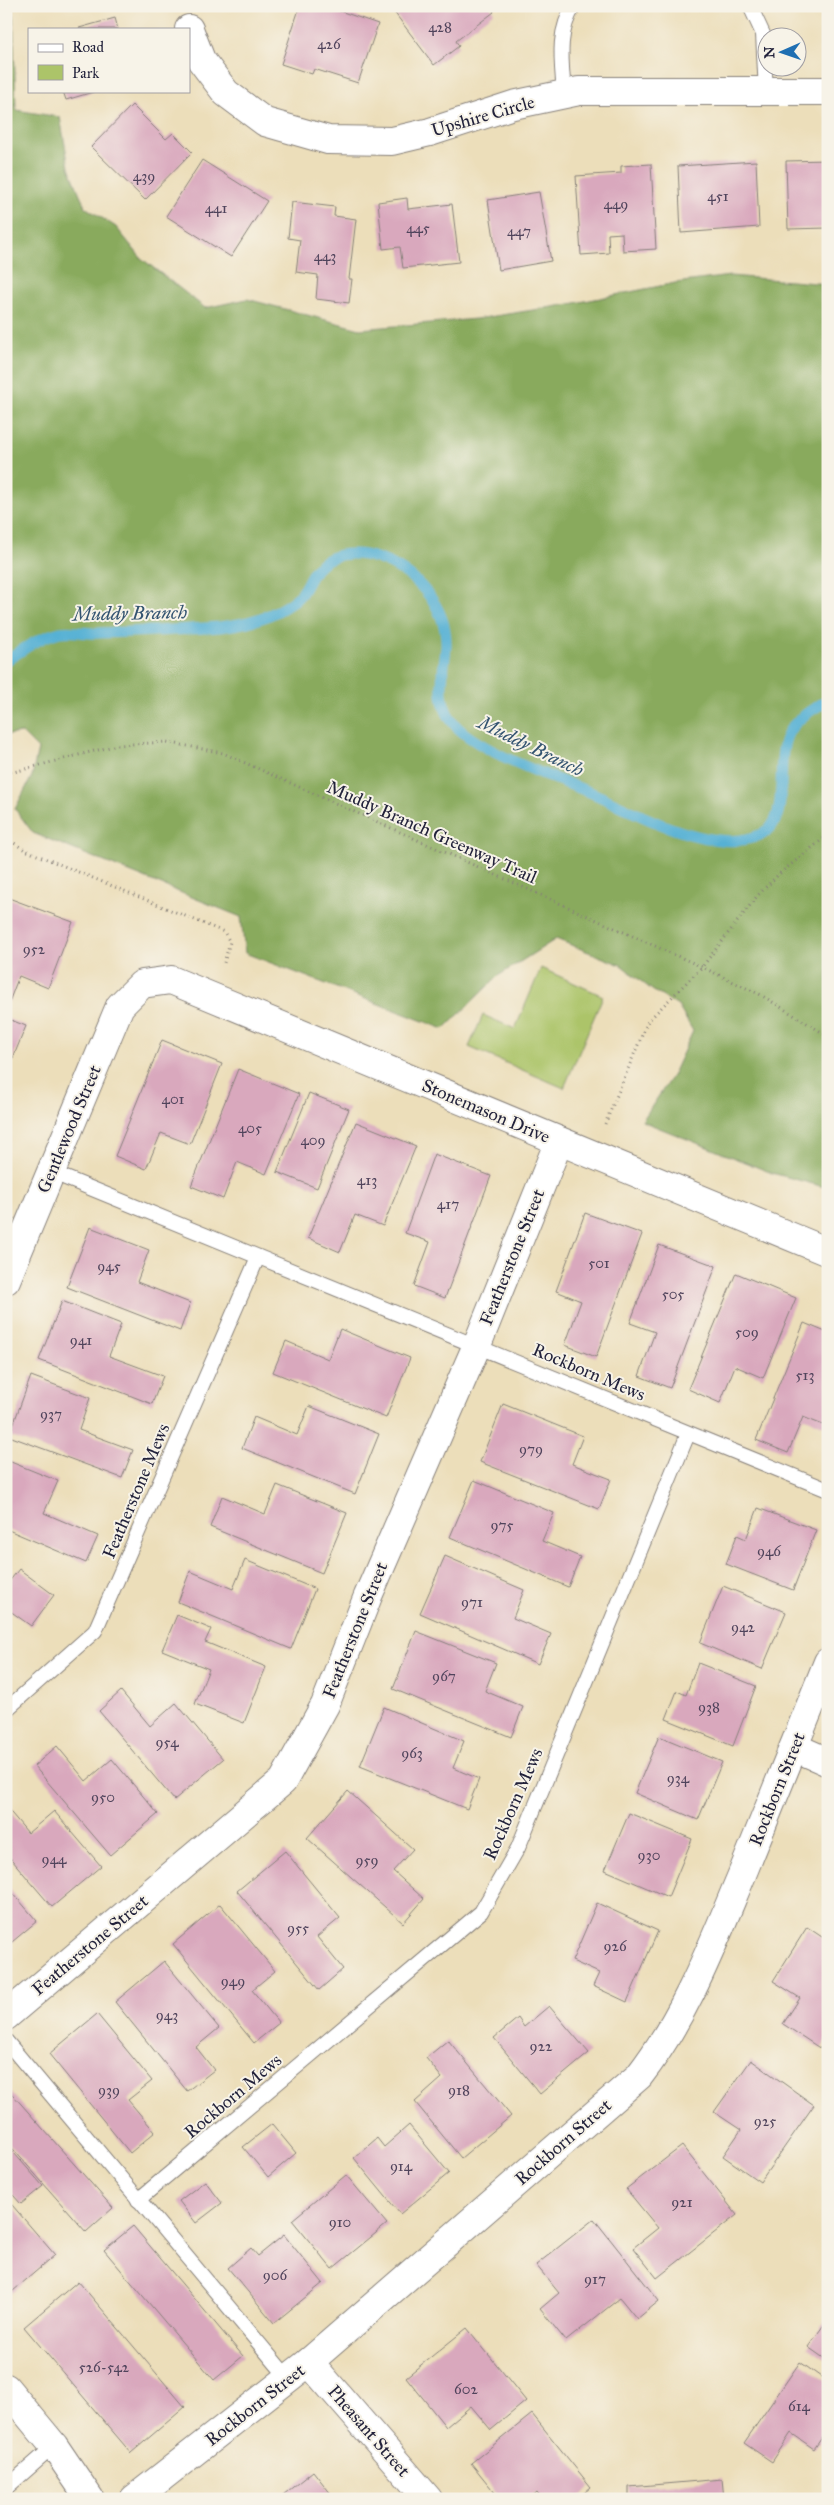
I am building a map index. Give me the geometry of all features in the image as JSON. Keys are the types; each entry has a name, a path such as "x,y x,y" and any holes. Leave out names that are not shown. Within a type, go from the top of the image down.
{"street":[{"name":"Upshire Circle","path":"182,6 189,28"},
{"name":"Upshire Circle","path":"190,32 201,60 226,93 265,122 328,140 392,141 430,132 513,105 579,91 766,92 828,90"},
{"name":"Stonemason Drive","path":"142,984 171,980 828,1252"},
{"name":"Gentlewood Street","path":"6,1280 120,1006 142,984"},
{"name":"Featherstone Street","path":"6,2016 283,1781 325,1705 368,1596 477,1345 559,1141"},
{"name":"Rockborn Street","path":"134,2499 299,2370 639,2076 660,2049 686,2002 713,1944 828,1662"},
{"path":"794,1747 828,1762"},
{"name":"Pheasant Street","path":"299,2370 428,2499"},
{"path":"6,2388 54,2446 90,2499"}],"lane":[{"path":"564,94 562,39 567,17 574,6"},
{"path":"750,6 762,34 766,92"},
{"path":"51,1172 477,1345"},
{"name":"Featherstone Mews","path":"6,1710 95,1631 258,1257"},
{"name":"Rockborn Mews","path":"477,1345 688,1434 828,1490"},
{"name":"Rockborn Mews","path":"138,2200 481,1912 518,1848 688,1434"},
{"path":"6,2041 138,2200 299,2370"},
{"path":"6,2488 54,2446"}],"path":[{"name":"Muddy Branch Greenway Trail","path":"6,774 117,744 166,742 223,753 702,967 761,995 828,1036"},
{"path":"592,1155 648,1021 702,967 758,895 779,874 828,834"},
{"path":"6,838 25,850 224,932 230,942 212,997"}],"green space":[{"path":"6,6 13,6 16,110 60,117 69,167 85,207 116,227 141,258 205,308 247,299 360,329 476,319 565,305 675,283 730,276 828,284 828,1188 772,1173 642,1121 672,1076 693,1031 678,1006 652,990 621,965 556,939 498,976 444,1029 245,953 241,917 33,833 15,809 32,776 38,749 22,733 6,735"},
{"path":"541,968 603,996 564,1088 469,1047 483,1015 515,1029"}],"building":[{"path":"300,6 325,6 378,24 358,83 314,69 312,74 281,64"},
{"path":"402,6 490,6 494,12 456,41 459,46 434,65 394,12"},
{"path":"115,18 118,28 79,28"},
{"path":"63,92 93,92 66,100"},
{"path":"132,105 166,139 173,133 192,152 145,200 91,147"},
{"path":"202,160 267,201 231,257 166,216"},
{"path":"828,160 828,228 788,229 786,161"},
{"path":"756,161 759,227 681,233 678,166"},
{"path":"651,164 656,249 623,251 622,233 608,234 609,253 581,255 576,176 621,173 621,166"},
{"path":"539,192 551,261 499,270 488,200"},
{"path":"407,198 408,209 452,204 459,262 403,268 400,247 383,249 378,202"},
{"path":"292,202 335,207 334,216 356,219 349,279 352,279 349,303 316,299 318,275 296,272 300,240 288,238"},
{"path":"6,897 73,922 48,988 19,976 9,1002 6,1001"},
{"path":"6,1018 26,1026 6,1075"},
{"path":"162,1040 222,1064 190,1144 161,1133 146,1169 115,1156"},
{"path":"238,1069 299,1094 266,1174 237,1162 223,1199 191,1186"},
{"path":"309,1093 349,1109 317,1188 277,1172"},
{"path":"356,1122 416,1146 383,1226 355,1215 340,1252 308,1238"},
{"path":"434,1154 491,1176 445,1298 414,1286 430,1242 405,1233"},
{"path":"585,1213 642,1234 596,1357 565,1345 581,1301 556,1291"},
{"path":"90,1227 149,1250 137,1282 190,1303 180,1331 67,1287"},
{"path":"659,1245 716,1266 670,1388 639,1376 655,1332 630,1323"},
{"path":"736,1273 796,1298 763,1378 735,1366 720,1403 688,1389"},
{"path":"62,1301 121,1324 109,1356 163,1376 152,1404 39,1360"},
{"path":"804,1323 828,1333 828,1427 803,1417 788,1453 756,1440"},
{"path":"340,1329 410,1358 386,1418 273,1372 286,1341 328,1359"},
{"path":"31,1376 90,1398 79,1430 133,1450 122,1478 9,1436"},
{"path":"503,1404 583,1436 572,1464 611,1479 599,1509 480,1462"},
{"path":"309,1406 379,1434 355,1494 242,1448 254,1417 297,1435"},
{"path":"6,1460 58,1481 44,1513 98,1536 86,1563 6,1529"},
{"path":"474,1480 554,1513 542,1541 580,1557 568,1587 450,1537"},
{"path":"277,1485 347,1513 322,1573 210,1527 222,1496 265,1514"},
{"path":"758,1508 816,1530 793,1590 726,1564 737,1535 746,1539"},
{"path":"445,1556 524,1590 513,1618 551,1634 538,1664 420,1613"},
{"path":"245,1560 315,1589 291,1649 178,1602 190,1571 233,1589"},
{"path":"19,1569 54,1595 31,1626 6,1608 6,1582 8,1583"},
{"path":"723,1586 786,1612 762,1669 700,1643"},
{"path":"177,1615 211,1629 205,1642 266,1667 244,1723 195,1704 209,1669 162,1650"},
{"path":"416,1631 496,1663 485,1691 523,1707 511,1737 393,1689"},
{"path":"698,1663 756,1686 733,1746 666,1719 677,1691 686,1695"},
{"path":"121,1691 150,1726 176,1703 223,1759 174,1800 99,1711"},
{"path":"384,1707 464,1741 453,1768 479,1779 467,1809 360,1766"},
{"path":"659,1736 722,1762 698,1820 635,1793"},
{"path":"57,1746 86,1781 112,1759 158,1814 110,1855 34,1766"},
{"path":"348,1791 413,1849 393,1871 424,1899 403,1923 307,1838"},
{"path":"6,1807 28,1833 54,1811 101,1866 52,1907 6,1853"},
{"path":"629,1813 692,1839 668,1897 605,1870"},
{"path":"285,1851 340,1918 317,1937 343,1969 319,1990 237,1891"},
{"path":"6,1885 37,1921 6,1947"},
{"path":"597,1903 658,1931 627,2002 593,1986 599,1973 572,1961"},
{"path":"220,1904 275,1971 252,1990 279,2023 254,2043 173,1944"},
{"path":"807,1927 828,1941 828,2039 821,2049 783,2024 800,1998 773,1981"},
{"path":"164,1961 219,2028 196,2047 214,2070 187,2091 115,2002"},
{"path":"549,2006 589,2053 540,2094 494,2038 518,2018 524,2027"},
{"path":"97,2014 152,2081 128,2100 155,2132 130,2153 49,2054"},
{"path":"448,2040 511,2116 461,2158 415,2102 442,2078 426,2058"},
{"path":"751,2060 814,2105 760,2182 723,2156 741,2130 714,2112"},
{"path":"6,2087 113,2208 86,2232 6,2141"},
{"path":"272,2124 296,2153 268,2177 243,2147"},
{"path":"409,2125 449,2173 400,2214 354,2158 377,2138 384,2147"},
{"path":"6,2144 43,2186 21,2204 6,2187"},
{"path":"682,2146 737,2215 657,2278 633,2248 658,2228 626,2189"},
{"path":"346,2175 387,2224 332,2269 292,2220"},
{"path":"205,2181 222,2203 196,2223 179,2201"},
{"path":"6,2198 55,2255 6,2297"},
{"path":"594,2219 659,2301 637,2319 620,2298 566,2341 540,2309 559,2293 536,2265"},
{"path":"133,2226 243,2356 214,2380 104,2250"},
{"path":"284,2235 323,2283 274,2323 228,2268 251,2248 258,2256"},
{"path":"78,2281 185,2407 131,2453 24,2327"},
{"path":"828,2319 828,2361 808,2347"},
{"path":"467,2328 526,2401 491,2430 471,2406 446,2427 406,2377"},
{"path":"800,2362 828,2382 828,2429 814,2449 791,2433 772,2462 744,2443"},
{"path":"532,2414 591,2487 577,2499 542,2499 536,2492 528,2499 500,2499 471,2463"},
{"path":"313,2471 335,2499 278,2499"},
{"path":"722,2479 724,2499 629,2499 629,2487"}],"waterway":[{"name":"Muddy Branch","path":"6,661 39,640 60,632 94,633 220,627 241,624 261,618 280,610 297,598 315,570 327,560 335,556 360,554 376,558 403,571 426,591 434,604 441,617 445,632 446,647 442,686 444,704 452,721 463,732 498,754 542,774 599,796 659,824 684,833 730,841 754,837 762,834 772,826 778,814 786,739 792,727 800,719 828,700"}]}
